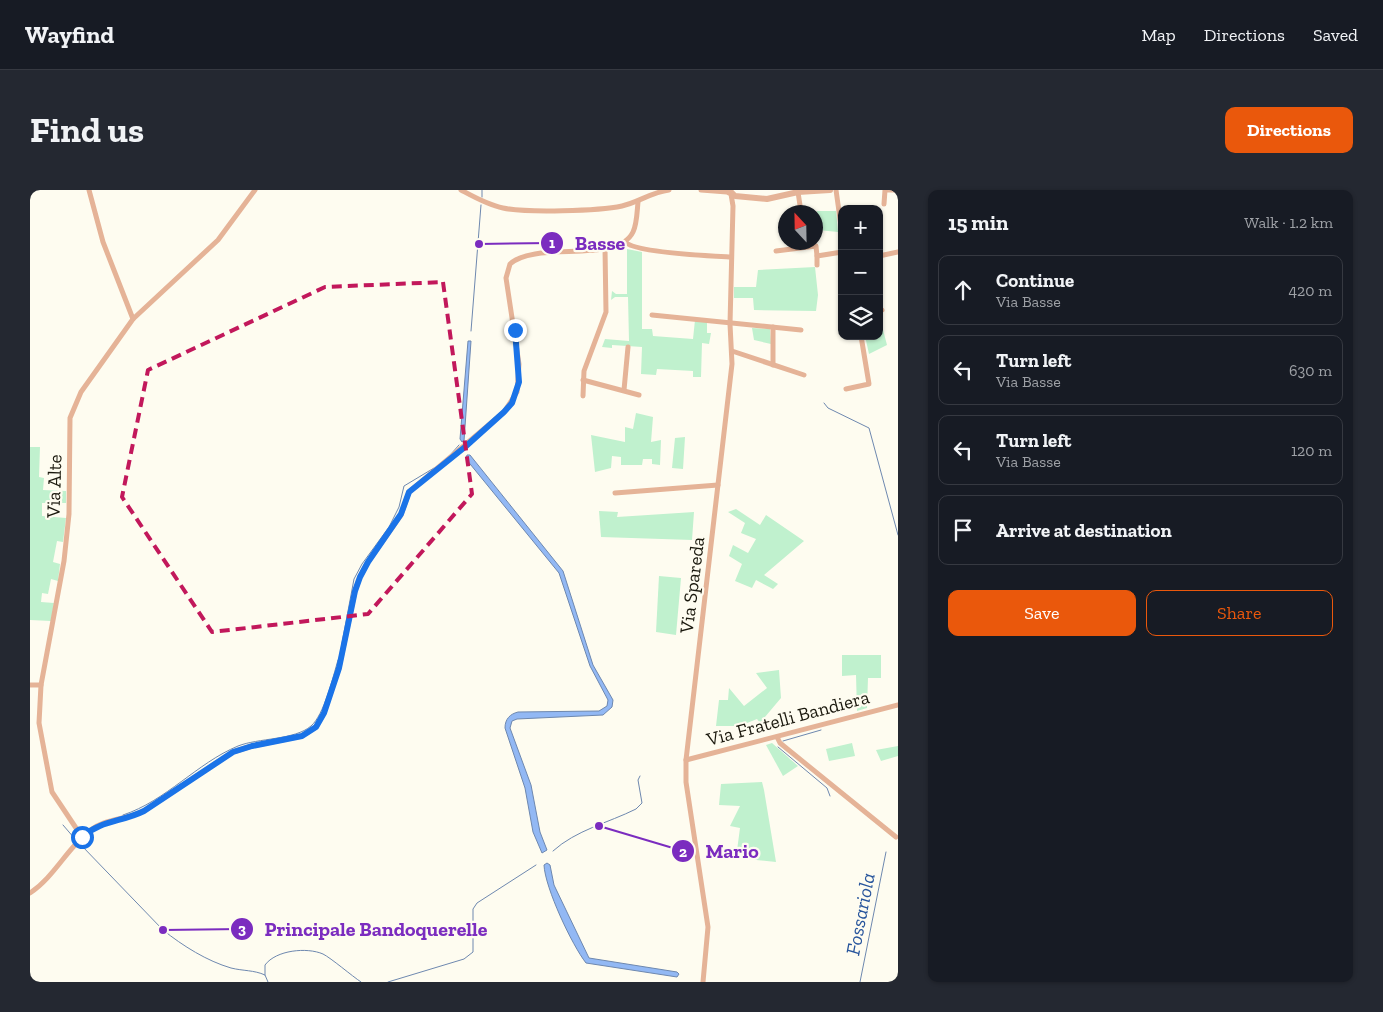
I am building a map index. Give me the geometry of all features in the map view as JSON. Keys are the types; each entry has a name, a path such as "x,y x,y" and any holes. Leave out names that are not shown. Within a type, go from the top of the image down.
{"street":[{"path":"90,190 103,242 133,319"},
{"name":"Via Alte","path":"82,837 60,806 48,776 39,733 41,685 64,561 69,514 70,418 81,392 133,319 218,240 255,190"},
{"path":"461,190 492,206 515,210 613,208 638,202 659,191 669,190"},
{"path":"701,190 730,192 767,199 798,192 830,190"},
{"path":"836,190 838,205"},
{"path":"884,204 884,190 895,190"},
{"name":"Via Spareda","path":"704,982 708,927 686,782 686,760 732,352 730,324 734,206 730,192"},
{"path":"798,192 801,205"},
{"path":"30,893 82,837 100,824 130,817 144,811 233,752 252,746 302,736 316,727 324,713 339,668 355,591 360,577 401,514 409,492 504,412 517,392 519,364 506,278 510,264 527,255 580,252 605,248 625,242 635,227 638,202"},
{"path":"625,242 632,247 684,254 731,257"},
{"path":"776,251 816,246 817,265"},
{"path":"583,396 583,380 586,365 598,339 606,312 605,248"},
{"path":"883,255 898,252"},
{"path":"817,256 838,253"},
{"path":"652,315 801,330"},
{"path":"773,327 773,365"},
{"path":"862,340 870,390"},
{"path":"624,390 628,347"},
{"path":"732,352 804,375"},
{"path":"583,380 639,395"},
{"path":"846,389 869,384"},
{"path":"615,493 718,485"},
{"path":"30,686 41,685"},
{"name":"Via Fratelli Bandiera","path":"686,760 898,705"},
{"path":"776,737 780,743 896,838"}],"highlighted area":[{"path":"443,282 472,494 368,614 212,632 122,497 148,370 325,287"}],"green space":[{"path":"823,211 836,211 838,232 823,230"},
{"path":"627,249 642,252 642,329 652,329 653,336 693,339 695,320 707,322 707,333 711,333 709,344 702,343 701,377 693,377 693,371 657,369 656,375 641,374 642,347 612,345 612,348 602,347 605,339 629,341 628,297 615,297 611,300 612,291 616,294 627,294"},
{"path":"815,267 818,295 816,311 754,310 753,298 734,298 734,287 756,287 758,270"},
{"path":"752,328 770,329 771,344 754,340"},
{"path":"883,330 887,345 869,354 866,340 883,340"},
{"path":"636,413 653,417 651,442 661,440 660,465 652,464 652,459 643,459 642,465 621,465 621,457 612,456 611,468 595,472 591,435 625,442 625,427 633,429"},
{"path":"685,437 683,469 672,468 675,438"},
{"path":"30,447 40,447 39,477 44,478 43,490 66,491 66,503 42,503 42,516 66,518 63,542 57,541 53,562 60,564 58,581 51,579 48,594 42,593 41,602 54,603 51,621 30,620"},
{"path":"736,509 760,525 766,515 804,541 764,575 778,584 773,589 756,580 752,588 735,581 742,564 729,556 733,545 748,553 756,539 741,533 745,523 728,512"},
{"path":"599,511 618,512 617,517 694,512 692,540 601,537"},
{"path":"659,576 681,578 676,635 656,632"},
{"path":"842,655 881,655 881,678 868,678 867,708 857,711 856,675 842,676"},
{"path":"779,670 781,698 760,723 757,719 747,723 735,724 734,726 716,726 719,700 728,700 729,688 744,706 767,688 756,673"},
{"path":"772,743 798,766 783,776 766,745"},
{"path":"852,743 855,756 829,761 826,749"},
{"path":"898,746 898,756 881,761 876,750"},
{"path":"762,782 776,862 736,858 740,828 730,826 740,806 719,805 721,784"}],"water":[{"path":"468,341 471,341 464,441 462,442 460,439"},
{"path":"467,455 470,455 563,571 593,665 613,700 612,707 603,715 517,719 512,721 510,728 531,785 540,832 547,850 542,853 533,832 525,788 505,728 506,722 510,716 518,712 599,711 607,706 608,700 590,666 559,573 466,459"},
{"path":"547,863 550,865 554,885 589,958 677,972 679,974 677,977 586,963 567,930 554,901 544,865"}],"waterway":[{"path":"482,190 482,197"},
{"path":"471,331 481,205"},
{"path":"824,403 828,408 869,428 898,535"},
{"path":"451,454 459,445"},
{"path":"342,643 354,579 362,564 389,527 399,507 404,486 434,468"},
{"path":"123,815 153,801 223,753 246,743 296,734 311,726 316,721 324,705 338,660"},
{"path":"783,741 821,730"},
{"name":"Fossariola","path":"778,747 827,788 830,796"},
{"path":"553,851 582,832 636,809 642,803 638,780 640,776"},
{"path":"63,825 75,839"},
{"path":"81,845 171,936 213,961 231,968 265,975 268,982"},
{"name":"Fossariola","path":"860,982 886,852"},
{"path":"388,982 464,959 473,952 473,909 477,903 536,865"},
{"path":"265,975 265,965 270,960 284,953 301,950 327,956 361,982"}],"place":[{"name":"Basse","path":"479,244"},
{"name":"Mario","path":"599,826"},
{"name":"Principale Bandoquerelle","path":"163,930"}],"route":[{"path":"82,837 100,824 130,817 144,811 233,752 252,746 302,736 316,727 324,713 339,668 355,591 360,577 368,562 393,528 401,514 409,492 418,482 465,447 512,403 519,382 515,330"}]}
